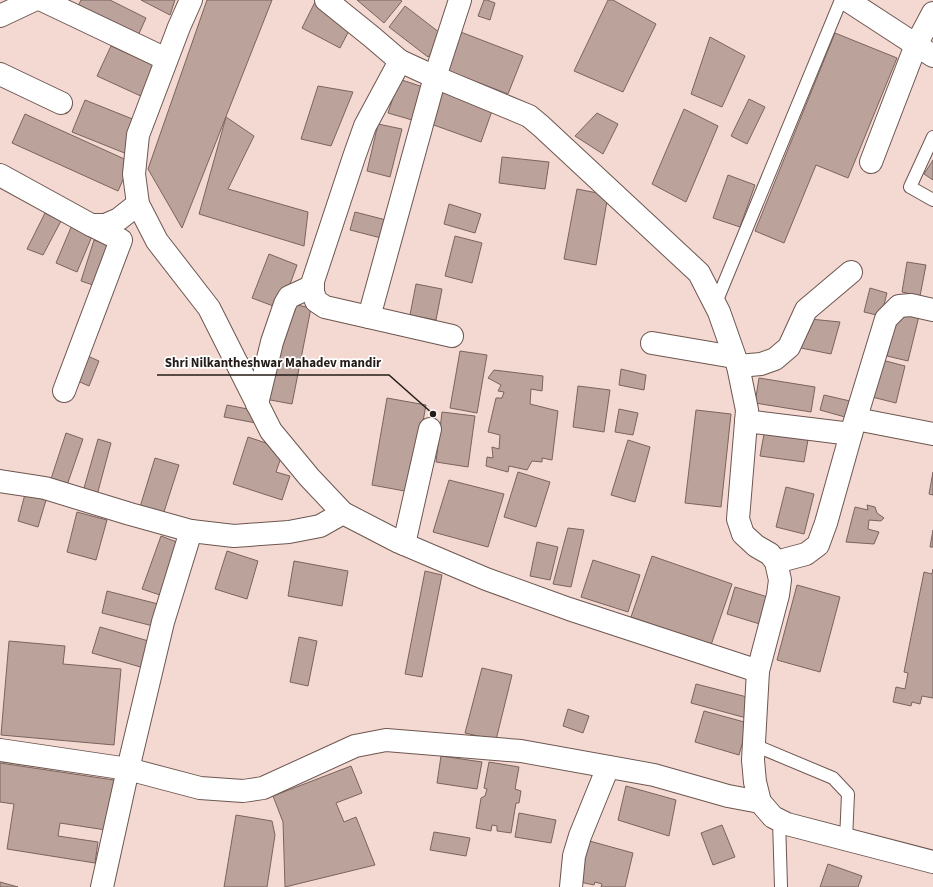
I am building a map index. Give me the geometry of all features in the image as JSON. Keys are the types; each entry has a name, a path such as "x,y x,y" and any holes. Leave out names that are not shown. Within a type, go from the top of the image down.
{"street":[{"path":"0,16 34,0"},
{"path":"42,0 166,59"},
{"path":"191,0 166,59 138,135 134,174 138,204 157,241 209,308 271,431 309,477 343,513 404,544 486,579 584,614 758,671"},
{"path":"326,0 400,61 434,77 529,116 699,273 719,312 736,361 747,410 738,519 743,534 756,546 770,554 776,562 780,580 778,595 758,671 752,760 760,802 773,817 787,824 933,862"},
{"path":"369,317 434,77 460,0"},
{"path":"846,0 925,51"},
{"path":"870,162 925,51 933,13"},
{"path":"400,61 365,126 313,281 313,292 316,301 325,307 452,336"},
{"path":"0,74 61,103"},
{"path":"0,175 121,240 64,391"},
{"path":"91,225 105,225 120,219 138,204"},
{"path":"652,343 736,361 761,364 774,359 789,347 806,310 851,272"},
{"path":"257,404 272,342 285,304 290,297 313,286"},
{"path":"776,562 806,554 818,545 826,523 886,318 899,306 911,305 933,310"},
{"path":"746,421 853,427 933,434"},
{"path":"404,544 430,429"},
{"path":"0,481 45,488 191,531 234,536 289,532 320,526 343,513"},
{"path":"102,887 128,769 164,622 191,531"},
{"path":"0,750 128,769 200,788 243,791 262,788 355,746 386,740 521,751 654,775 728,796 760,802"},
{"path":"571,887 574,856 580,836 608,767"}],"lane":[{"path":"715,305 841,0"},
{"path":"933,136 910,187 933,200"},
{"path":"754,745 833,778 848,794 846,840"},
{"path":"779,820 781,887"}],"building":[{"path":"81,0 110,0 146,18 137,38 77,8"},
{"path":"141,0 175,0 170,15"},
{"path":"207,0 272,0 182,228 148,169"},
{"path":"357,0 400,0 402,1 384,23"},
{"path":"484,0 495,3 490,20 478,16"},
{"path":"608,0 613,0 656,24 623,92 574,71"},
{"path":"315,2 353,23 340,48 302,28"},
{"path":"405,6 444,36 428,57 389,27"},
{"path":"458,31 523,56 508,94 443,69"},
{"path":"835,33 897,58 848,178 816,165 784,243 755,231"},
{"path":"710,37 745,56 722,107 691,94"},
{"path":"111,46 159,68 145,98 97,76"},
{"path":"399,79 429,89 419,122 388,113"},
{"path":"318,86 353,92 331,146 301,139"},
{"path":"443,91 493,108 481,142 431,124"},
{"path":"749,99 765,107 747,144 731,136"},
{"path":"85,100 140,122 127,154 72,132"},
{"path":"684,109 718,126 686,202 652,184"},
{"path":"597,113 618,124 603,154 575,136"},
{"path":"25,114 131,162 118,191 12,143"},
{"path":"226,117 254,136 228,189 308,212 304,246 199,214"},
{"path":"378,124 402,129 390,177 367,171"},
{"path":"502,157 549,162 545,189 499,183"},
{"path":"933,160 933,180 924,174"},
{"path":"728,175 755,185 740,227 713,218"},
{"path":"577,189 608,195 596,265 564,259"},
{"path":"449,204 481,214 475,233 444,224"},
{"path":"355,212 390,221 385,239 350,230"},
{"path":"45,213 61,221 43,255 27,249"},
{"path":"72,225 93,234 77,272 56,263"},
{"path":"455,236 482,243 472,283 445,276"},
{"path":"94,240 116,247 102,288 81,281"},
{"path":"269,254 297,265 281,309 252,298"},
{"path":"907,262 926,265 920,296 902,292"},
{"path":"416,284 442,289 436,320 410,315"},
{"path":"870,288 887,293 881,316 864,312"},
{"path":"288,303 311,308 292,404 265,399"},
{"path":"899,307 920,312 908,361 887,356"},
{"path":"810,319 840,322 831,354 801,348"},
{"path":"460,351 487,355 477,413 450,408"},
{"path":"83,354 99,361 89,386 73,379"},
{"path":"882,360 905,366 896,403 872,397"},
{"path":"621,369 646,375 644,390 619,385"},
{"path":"494,370 543,376 542,391 531,389 530,404 558,411 552,460 542,458 542,462 532,461 527,470 509,466 508,472 486,466 487,457 493,458 492,447 499,449 500,435 488,432 496,398 502,398 504,392 498,391 501,385 488,378"},
{"path":"759,378 815,387 811,412 755,403"},
{"path":"578,386 610,390 604,432 573,427"},
{"path":"824,395 850,401 845,417 820,410"},
{"path":"387,398 426,405 410,492 372,485"},
{"path":"227,405 258,411 256,423 224,417"},
{"path":"619,409 638,413 633,435 615,432"},
{"path":"696,410 731,414 721,507 685,503"},
{"path":"442,412 475,416 468,467 436,462"},
{"path":"66,433 83,439 65,491 49,485"},
{"path":"764,434 808,440 804,462 760,456"},
{"path":"248,437 284,449 276,472 290,476 282,500 233,484"},
{"path":"98,439 111,443 96,499 82,495"},
{"path":"628,440 650,447 635,502 611,495"},
{"path":"155,458 179,465 163,515 140,507"},
{"path":"518,472 550,482 536,527 504,517"},
{"path":"933,472 933,495 929,494"},
{"path":"449,480 504,494 488,547 433,532"},
{"path":"786,487 814,494 804,534 776,527"},
{"path":"25,494 46,500 38,527 18,521"},
{"path":"867,505 875,507 877,513 884,518 881,521 869,520 868,529 879,532 874,544 846,542 855,507 868,510"},
{"path":"77,512 107,520 96,560 67,552"},
{"path":"568,528 584,530 571,587 553,584"},
{"path":"933,530 933,547 930,547"},
{"path":"161,536 182,544 163,596 142,589"},
{"path":"537,542 558,547 550,580 530,576"},
{"path":"227,551 258,561 247,599 215,589"},
{"path":"652,556 732,584 711,645 631,617"},
{"path":"593,560 640,575 628,612 581,597"},
{"path":"294,561 348,571 342,606 288,596"},
{"path":"933,569 933,698 922,696 920,704 912,702 911,706 893,702 896,687 905,689 908,673 904,672 924,572 932,574"},
{"path":"425,571 442,575 422,677 405,674"},
{"path":"797,585 840,597 820,672 777,660"},
{"path":"735,587 771,598 763,625 727,614"},
{"path":"107,591 162,605 157,627 102,613"},
{"path":"100,627 152,642 144,668 92,653"},
{"path":"299,637 317,641 308,686 290,682"},
{"path":"9,641 65,646 63,664 121,669 114,745 1,735"},
{"path":"482,668 512,675 496,740 465,733"},
{"path":"696,684 755,699 750,719 691,703"},
{"path":"568,709 589,716 583,733 563,726"},
{"path":"704,711 748,723 739,755 695,742"},
{"path":"441,756 482,762 477,789 437,783"},
{"path":"489,762 519,767 515,789 521,791 519,803 516,803 511,833 497,831 497,826 492,825 491,831 476,828 481,798 485,796 487,789 484,788"},
{"path":"0,763 114,780 106,830 60,823 58,836 98,842 95,863 7,849 14,804 0,802"},
{"path":"351,766 362,793 336,803 344,822 356,817 375,865 285,887 283,822 273,796"},
{"path":"626,786 676,800 669,836 618,820"},
{"path":"519,813 556,820 551,843 515,837"},
{"path":"236,815 272,821 275,835 267,887 224,887"},
{"path":"722,825 735,857 713,865 701,833"},
{"path":"434,832 470,838 466,856 430,850"},
{"path":"586,840 633,853 625,887 601,887 602,884 595,882 594,885 580,882 584,867 580,866"},
{"path":"828,864 862,876 858,887 820,887"},
{"path":"0,882 18,887 0,887"}],"place":[{"name":"Shri Nilkantheshwar Mahadev mandir","path":"433,414"}]}
